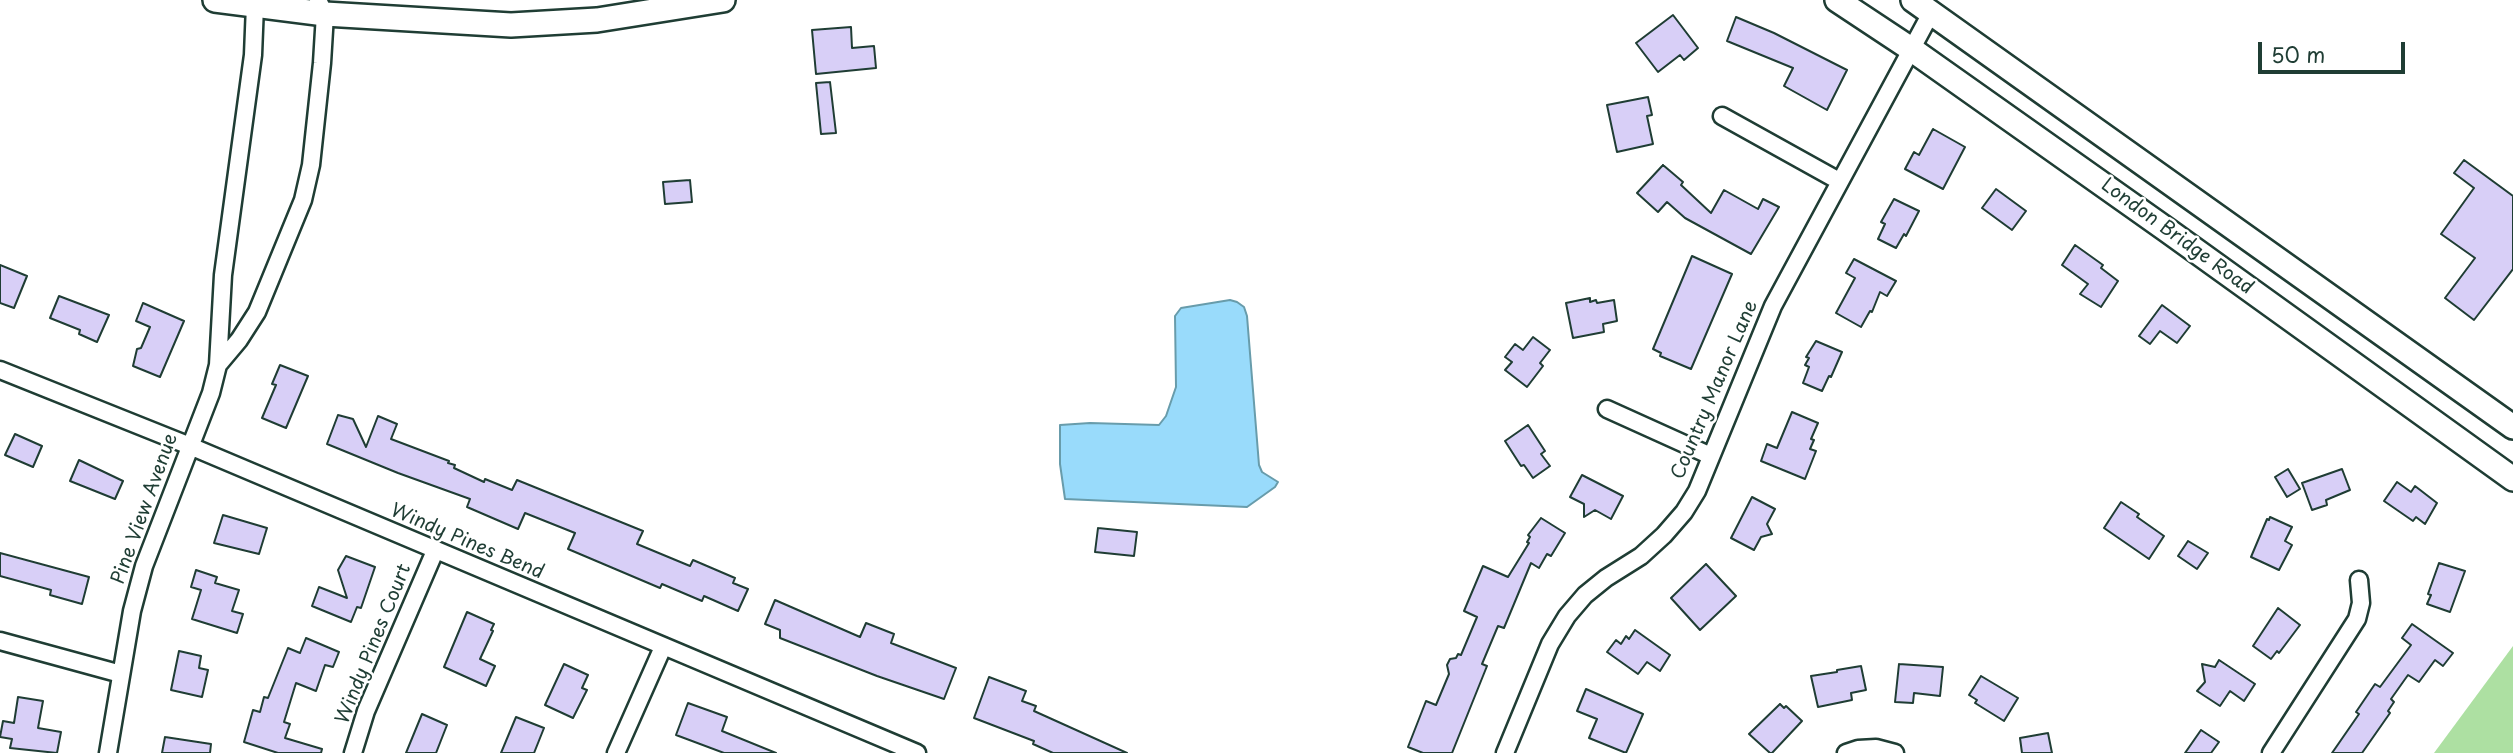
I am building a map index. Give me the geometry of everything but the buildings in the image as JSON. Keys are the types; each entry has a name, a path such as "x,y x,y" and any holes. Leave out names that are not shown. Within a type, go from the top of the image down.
{"main road":[{"path":"215,0 511,25 597,20 723,0"},
{"name":"London Bridge Road","path":"1837,0 1911,49 2513,479"},
{"name":"London Bridge Road","path":"1922,6 2513,427"}],"street":[{"name":"Pine View Avenue","path":"108,753 132,611 144,566 211,393 218,365 223,275 258,3"},
{"name":"Country Manor Lane","path":"1504,753 1550,644 1567,616 1585,595 1641,556 1664,535 1697,491 1773,306 1911,49 1922,6"},
{"name":"Pine View Avenue","path":"218,365 257,312 303,200 311,165 322,7"},
{"path":"1721,116 1839,181"},
{"name":"Windy Pines Bend","path":"0,370 190,446 916,753"},
{"path":"1607,410 1711,456"},
{"name":"Windy Pines Court","path":"353,753 366,711 435,551"},
{"path":"2271,753 2357,619 2361,603 2359,580"},
{"path":"0,641 121,674"},
{"path":"616,753 663,648"},
{"path":"1846,753 1876,748 1895,753"}],"green space":[{"path":"2513,646 2513,753 2434,753"}],"water":[{"path":"1230,300 1244,307 1247,316 1259,465 1262,472 1278,482 1275,487 1247,507 1065,499 1060,464 1060,425 1159,425 1166,416 1176,387 1175,316 1181,308"}]}
